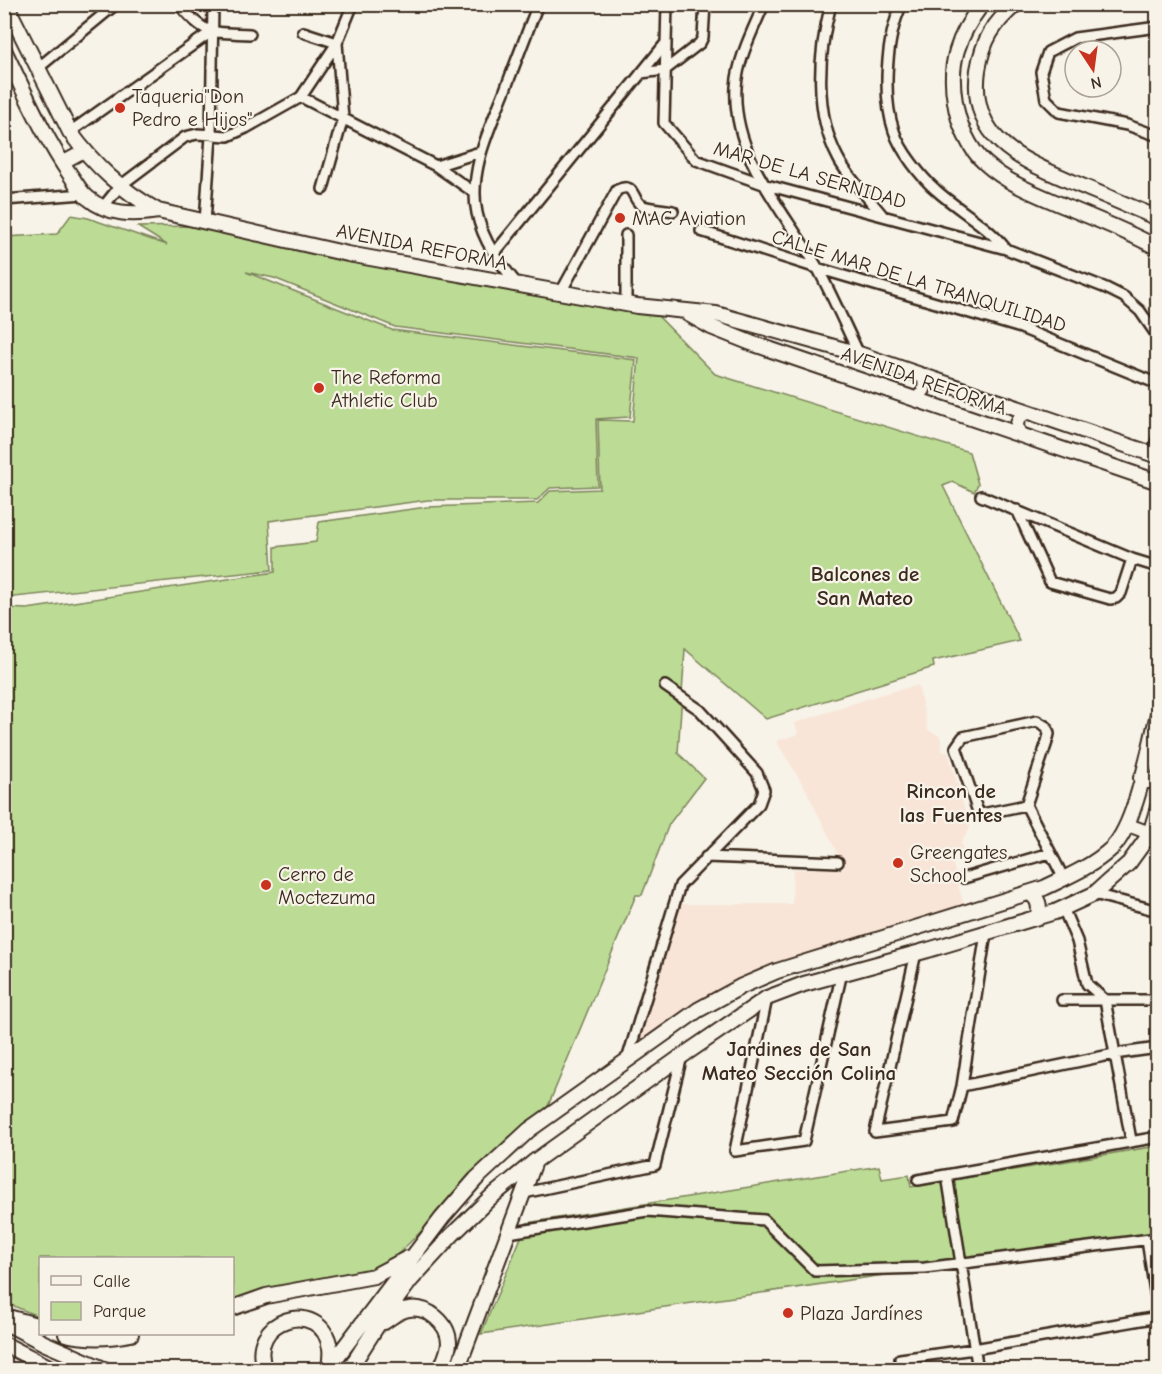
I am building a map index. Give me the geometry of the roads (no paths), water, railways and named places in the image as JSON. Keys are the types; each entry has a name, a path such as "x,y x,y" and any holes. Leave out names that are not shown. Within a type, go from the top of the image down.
{"main road":[{"name":"AVENIDA REFORMA","path":"6,4 70,132 103,172 158,211 348,254 626,304 716,315 859,354 925,375 1027,413 1155,455"},
{"path":"982,4 960,39 954,61 952,85 956,110 971,146 983,162 1019,187 1158,248"},
{"path":"1016,4 1000,18 994,27 984,43 979,62 976,81 979,105 991,131 1003,146 1032,164 1158,218"},
{"name":"AVENIDA REFORMA","path":"4,50 62,163 84,194 103,207 116,212 136,214 158,211"},
{"name":"AVENIDA REFORMA","path":"681,310 711,327 751,343 1158,482"},
{"path":"328,1368 415,1253 476,1179 529,1130 698,1010 742,986 777,971 1044,888 1078,871 1112,848 1128,825 1158,714"},
{"path":"1141,778 1158,783"},
{"path":"349,1370 410,1281 490,1198 535,1161 682,1056 767,998 842,972 916,953 1037,917 1094,894 1129,863 1154,835 1158,807"},
{"path":"1044,888 1046,902 1059,910"},
{"path":"1029,893 1034,896 1039,906 1037,917"},
{"path":"457,1370 535,1161"},
{"path":"234,1307 266,1296 374,1276 415,1253"},
{"path":"377,1326 401,1311 411,1308 422,1309 432,1314 441,1322 448,1334 447,1354 440,1370"},
{"path":"4,1317 39,1326"},
{"path":"265,1370 261,1360 262,1345 267,1334 277,1324 289,1318 302,1318 320,1328 327,1338 330,1349 328,1368"},
{"path":"4,1322 44,1344 106,1370"},
{"path":"71,1335 99,1337 120,1335"},
{"path":"4,1344 55,1370"}],"street":[{"path":"38,68 116,4"},
{"path":"179,4 194,22 211,32 250,34"},
{"path":"205,222 211,136 213,4"},
{"path":"103,207 120,186 185,137 197,134 228,136 301,98 337,43 353,4"},
{"path":"517,284 493,255 476,211 475,193 480,152 538,4"},
{"name":"MAR DE LA SERNIDAD","path":"667,4 664,123 696,160 763,184 1006,249 1124,297 1140,311 1158,337"},
{"path":"641,73 665,70 700,43 704,37 705,4"},
{"path":"764,4 739,69 736,87 740,128 748,153 763,184 817,268 859,354"},
{"path":"831,4 825,26 822,52 825,120 830,142 839,160 883,216"},
{"path":"902,4 891,42 888,79 888,107 894,132 913,164 935,189 998,238 1006,249"},
{"path":"1158,27 1075,38 1048,52 1041,72 1046,99 1059,112 1127,125 1158,136"},
{"path":"70,132 211,32"},
{"path":"303,32 337,43"},
{"path":"323,189 343,118 337,43"},
{"path":"493,255 665,44"},
{"path":"301,98 436,165 475,193"},
{"path":"62,163 84,151"},
{"path":"436,165 480,152"},
{"path":"561,292 617,190 628,188 642,206 673,211"},
{"path":"4,200 84,194"},
{"name":"CALLE MAR DE LA TRANQUILIDAD","path":"701,231 1021,328 1158,384"},
{"path":"626,235 626,304"},
{"path":"916,400 924,390 925,375"},
{"path":"1022,435 1017,422 1027,413"},
{"path":"1155,455 1158,437"},
{"path":"981,496 1132,559 1158,567"},
{"path":"1017,510 1050,582 1110,599 1116,598 1121,593 1132,559"},
{"path":"626,1063 680,885 759,804 764,790 757,773 700,710 665,686"},
{"path":"1026,805 982,814 978,812 956,747 958,742 963,737 1037,721 1047,727 1049,734 1047,742 1026,805 1064,879"},
{"path":"1128,825 1154,835"},
{"path":"964,878 1050,853"},
{"path":"706,857 838,862"},
{"path":"1094,894 1158,911"},
{"path":"1059,910 1077,941 1087,984 1105,1000 1131,1140"},
{"path":"916,953 875,1132 953,1122 962,1086 986,933"},
{"path":"767,998 735,1151 804,1141 842,972"},
{"path":"1062,1000 1158,1000"},
{"path":"962,1086 1114,1054 1158,1048"},
{"path":"524,1193 655,1165 682,1056"},
{"path":"918,1180 1131,1140 1158,1137"},
{"path":"947,1175 978,1370"},
{"path":"508,1233 647,1210 764,1220 815,1271 926,1268 1153,1239 1158,1311"},
{"path":"900,1359 974,1349 1158,1317"}],"place":[{"name":"Taqueria\"Don Pedro e Hijos\"","path":"120,108"},
{"name":"MAC Aviation","path":"620,218"},
{"name":"The Reforma Athletic Club","path":"319,388"},
{"name":"Greengates School","path":"898,863"},
{"name":"Cerro de Moctezuma","path":"266,885"},
{"name":"Plaza Jardínes","path":"788,1313"}],"district":[{"name":"Balcones de San Mateo","path":"865,586"},
{"name":"Rincon de las Fuentes","path":"951,803"},
{"name":"Jardines de San Mateo Sección Colina","path":"799,1061"}]}
